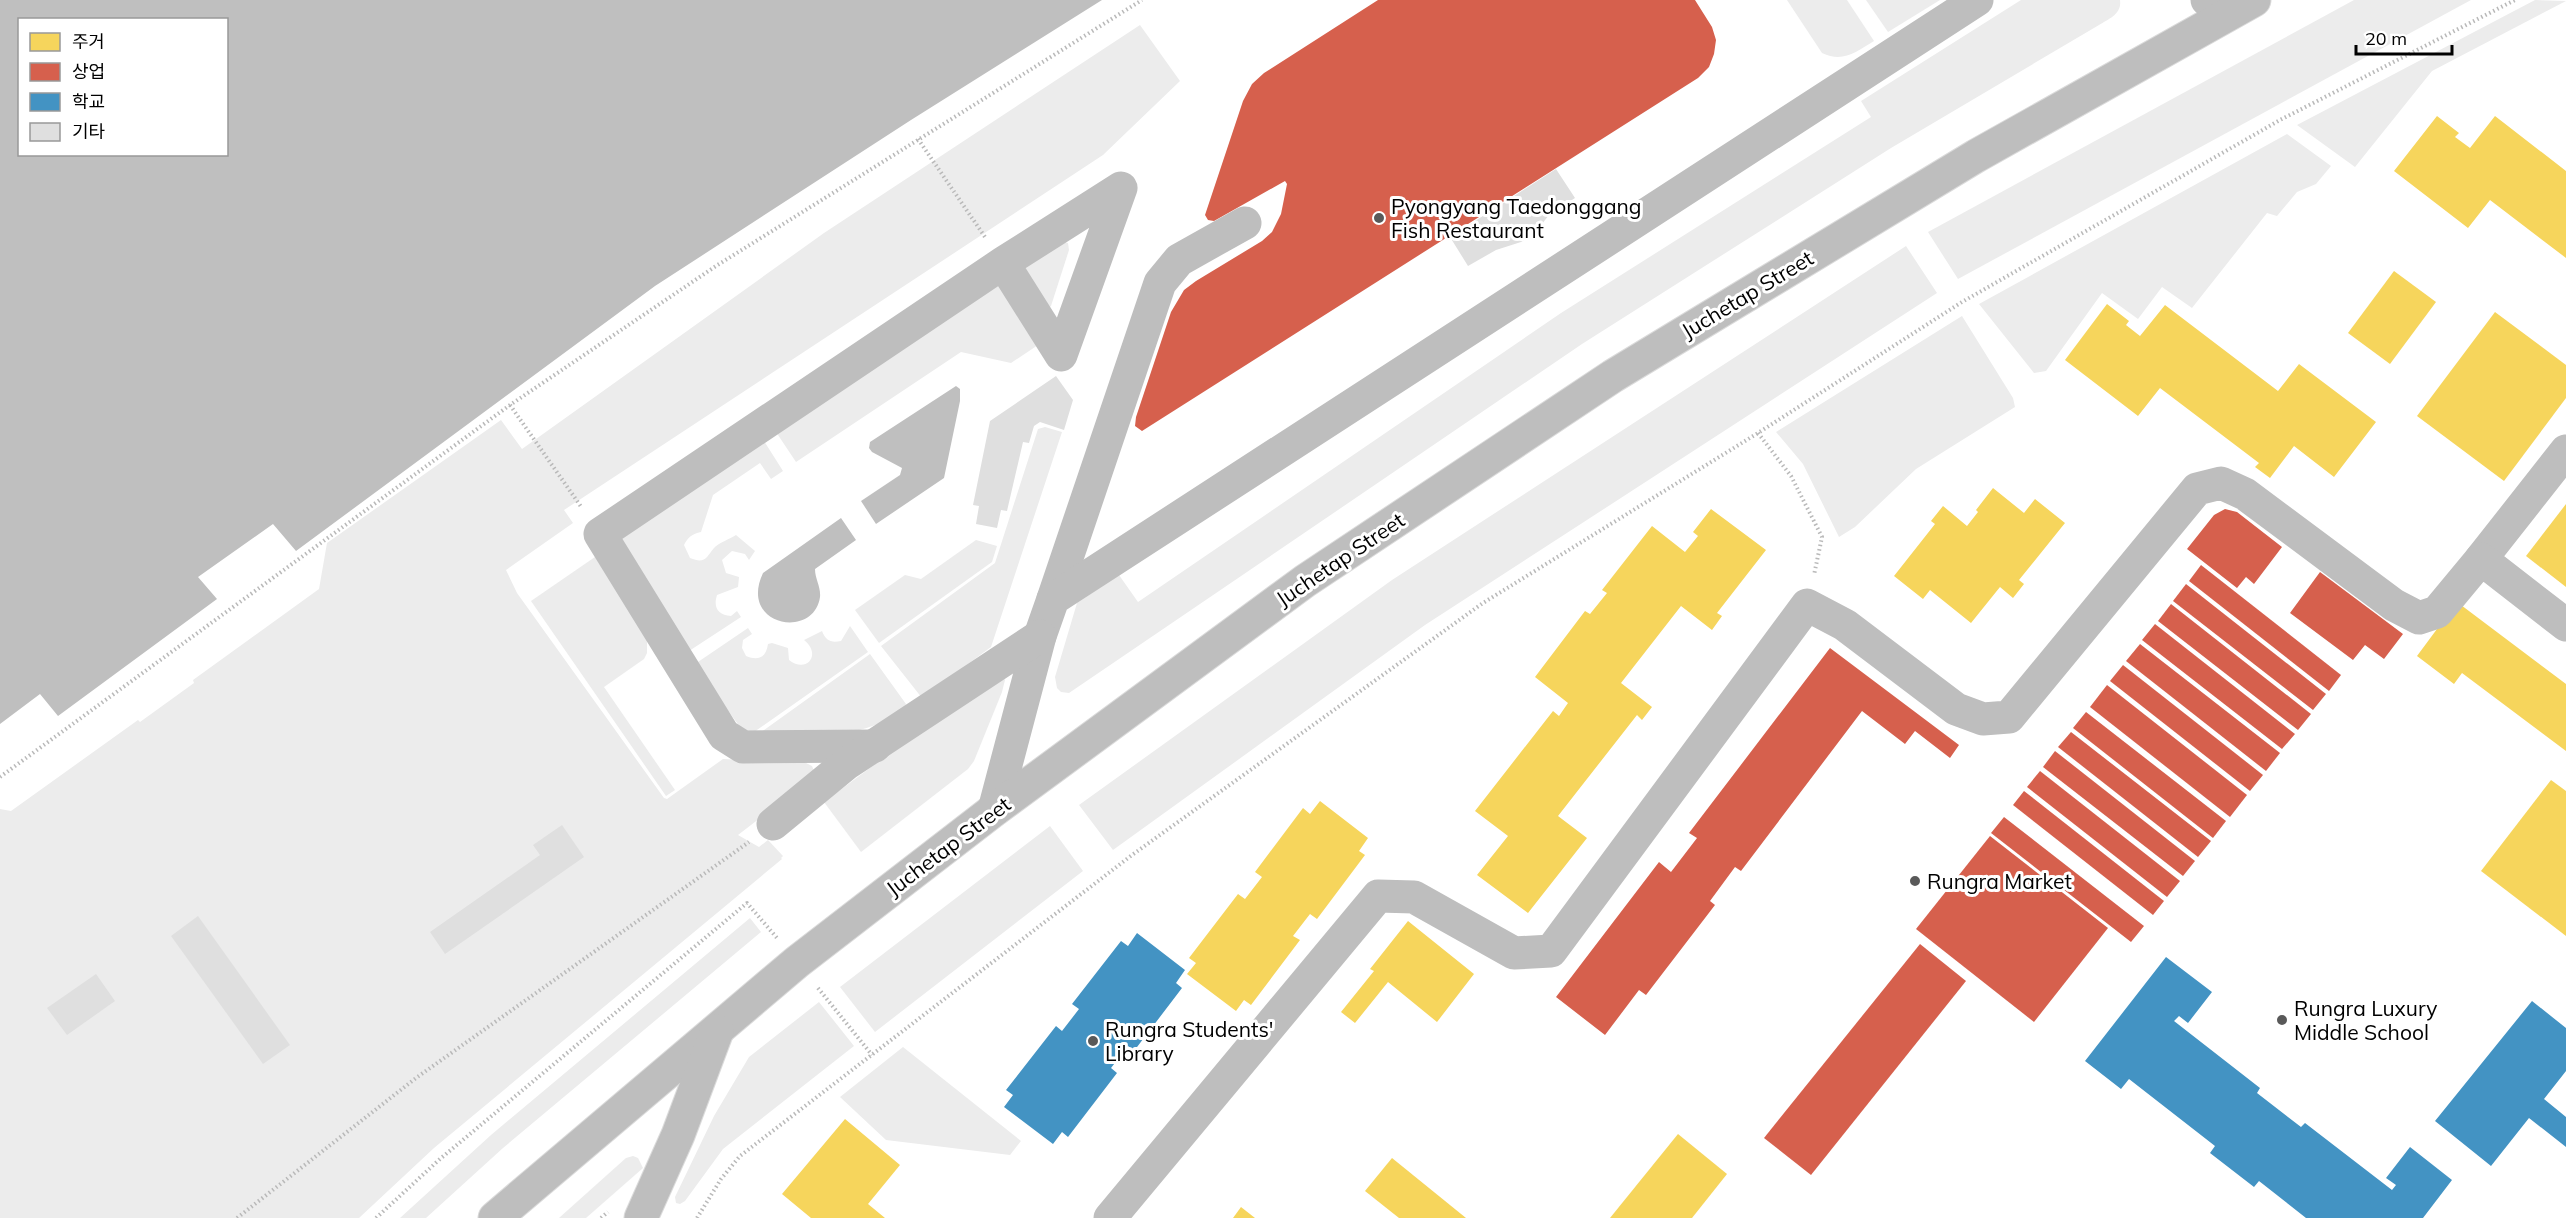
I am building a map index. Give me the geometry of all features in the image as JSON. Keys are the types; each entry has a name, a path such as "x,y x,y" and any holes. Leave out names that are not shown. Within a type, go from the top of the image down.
{"main road":[{"path":"1053,599 1977,0"},
{"name":"Juchetap Street","path":"495,1218 797,962 994,810 1305,581 1612,376 2232,4"},
{"path":"875,746 743,747 724,735 600,534 1003,263 1121,188 1060,355 1003,263"},
{"path":"994,810 1040,636 1160,283 1179,260 1245,223"},
{"path":"1110,1218 1378,896 1414,897 1514,953 1551,951 1807,605 1845,625 1956,709 1983,719 2009,717 2197,489 2222,483 2245,494 2394,605 2420,618 2437,612 2566,451"},
{"path":"2481,559 2566,625"},
{"path":"773,824 846,764 1040,636"},
{"path":"641,1218 678,1135 719,1027"}],"path":[{"path":"0,777 510,405 716,266 1142,0"},
{"path":"697,1218 721,1179 740,1156 1132,855 1483,603 1758,433 1962,302 2270,126 2516,0"},
{"path":"918,139 1003,263"},
{"path":"510,405 600,534"},
{"path":"1758,433 1791,476 1822,537 1807,605"},
{"path":"237,1218 416,1078 773,824"},
{"path":"376,1218 440,1159 747,903 872,1055"}],"shaded area":[{"path":"0,0 1102,0 911,120 655,286 296,551 273,524 198,577 217,599 58,716 40,694 0,724"},
{"path":"1787,0 1847,0 1874,41 1849,55 1836,57 1822,53"},
{"path":"1866,0 1940,0 1888,32"},
{"path":"2021,0 2120,0 2120,5 2114,16 2107,21 1891,148 1582,344 1069,693 1061,692 1057,688 1055,677 1077,603 1119,575 1138,602 1561,313 1871,117 1861,101"},
{"path":"2354,0 2471,0 1958,279 1928,232"},
{"path":"2535,0 2566,1 2432,71 2355,167 2297,125"},
{"path":"1140,25 1180,81 1103,155 564,510 573,523 506,570 517,593 664,798 667,799 723,759 806,763 812,766 815,773 812,778 738,835 759,847 768,840 783,856 782,859 434,1148 359,1218 0,1218 0,809 11,811 138,720 140,722 194,683 193,680 319,589 327,543 501,420 522,449 824,233"},
{"path":"2287,134 2331,166 2316,184 2297,192 2277,216 2267,213 2192,308 2162,287 2138,319 2102,293 2046,371 2034,373 1979,304"},
{"path":"1064,242 1068,243 1069,250 1051,306 1047,309 1023,267"},
{"path":"1906,246 1937,293 1425,625 1113,850 1079,805 1392,580"},
{"path":"1000,283 1041,343 1011,363 961,352 796,462 776,432"},
{"path":"1962,316 2013,398 2015,407 1916,469 1855,527 1839,537 1803,464 1776,432"},
{"path":"956,386 960,389 960,401 944,478 876,524 861,501 900,475 902,468 872,452 869,448 870,442"},
{"path":"1045,427 1062,432 991,647 922,698 881,646 995,563 1038,429"},
{"path":"764,441 783,471 771,479 760,463 713,495 701,532 691,536 684,545 690,558 702,560 716,546 736,535 755,551 749,560 745,554 732,551 722,560 726,573 739,577 738,587 717,595 716,607 723,614 731,616 737,611 741,617 686,653 619,540"},
{"path":"841,518 856,540 815,569 820,597 815,610 805,619 793,622 780,621 768,615 761,605 758,591 763,573"},
{"path":"976,540 997,546 992,562 879,643 855,610 905,575 921,579"},
{"path":"595,557 647,637 647,653 644,659 604,687 675,790 666,796 531,601"},
{"path":"850,626 868,652 747,737 695,664 748,628 752,634 743,640 742,648 746,656 761,657 768,644 772,643 788,648 789,660 796,664 806,664 812,656 812,651 804,640 822,631 829,641 841,641"},
{"path":"870,654 906,704 904,710 887,720 851,732 811,737 753,738"},
{"path":"1001,674 1005,680 1002,692 974,761 968,769 861,852 824,802 993,677"},
{"path":"1050,826 1083,871 875,1032 840,987"},
{"path":"750,918 761,932 503,1148 426,1218 400,1218 491,1135"},
{"path":"819,1002 854,1046 723,1149 685,1201 680,1204 676,1203 675,1197 714,1116 749,1057"},
{"path":"903,1047 1021,1141 1010,1155 886,1140 840,1097"},
{"path":"633,1156 638,1158 643,1168 586,1218 559,1218 626,1158"}],"building: 주거":[{"path":"2437,116 2459,133 2455,137 2470,148 2495,116 2566,171 2566,258 2490,200 2468,228 2394,171"},
{"path":"2394,271 2436,302 2390,364 2348,333"},
{"path":"2107,304 2129,321 2126,325 2140,336 2165,305 2278,391 2299,364 2376,422 2334,477 2294,446 2270,478 2255,467 2259,463 2160,388 2138,416 2065,360"},
{"path":"2495,312 2566,365 2566,398 2504,481 2417,416"},
{"path":"1993,488 2024,513 2035,499 2065,523 2019,580 2024,584 2013,598 2000,587 1971,623 1930,590 1923,599 1894,576 1935,524 1931,521 1943,506 1967,526"},
{"path":"2566,504 2566,587 2526,556"},
{"path":"1711,509 1766,550 1717,613 1722,616 1712,630 1681,606 1621,683 1652,707 1642,720 1637,715 1558,816 1587,838 1528,913 1477,875 1508,836 1475,811 1553,711 1559,716 1568,703 1535,677 1585,611 1590,614 1607,593 1602,590 1652,526 1685,552 1698,536 1693,532"},
{"path":"2457,602 2566,684 2566,751 2462,673 2454,684 2417,656"},
{"path":"2551,780 2566,791 2566,936 2481,871"},
{"path":"1320,801 1368,838 1359,851 1365,855 1317,919 1310,914 1293,936 1300,940 1251,1005 1244,1000 1236,1011 1187,974 1196,963 1189,958 1238,894 1245,899 1262,877 1255,872 1303,808 1310,814"},
{"path":"1408,921 1474,974 1437,1022 1388,982 1355,1023 1341,1012 1374,971 1370,969"},
{"path":"845,1119 900,1165 868,1204 885,1218 811,1218 782,1194"},
{"path":"1678,1134 1727,1174 1692,1218 1610,1218"},
{"path":"1392,1158 1466,1218 1399,1218 1365,1191"},
{"path":"1241,1207 1255,1218 1233,1218"}],"building: 상업":[{"name":"Pyongyang Taedonggang Fish Restaurant","path":"1378,0 1695,0 1712,27 1716,40 1709,67 1698,78 1142,431 1135,426 1136,417 1171,312 1184,290 1262,241 1272,232 1281,214 1287,184 1285,181 1214,221 1208,220 1205,215 1243,101 1252,84 1264,73"},
{"path":"2225,509 2237,512 2282,547 2254,584 2246,577 2237,588 2187,549 2214,515"},
{"path":"2201,565 2341,675 2329,691 2189,581"},
{"path":"2320,572 2403,634 2384,659 2365,645 2353,660 2290,613"},
{"path":"2186,584 2326,694 2313,710 2173,601"},
{"path":"2171,604 2311,714 2298,730 2158,621"},
{"path":"2155,624 2295,734 2282,749 2142,640"},
{"path":"2140,644 2280,753 2266,771 2126,661"},
{"path":"1830,648 1959,745 1950,758 1915,731 1905,744 1862,711 1741,871 1735,867 1710,901 1715,905 1646,995 1639,990 1605,1035 1556,997 1659,862 1671,872 1697,838 1689,833"},
{"path":"2123,665 2263,775 2250,791 2110,681"},
{"path":"2107,685 2247,795 2230,817 2090,707"},
{"path":"2086,712 2226,821 2213,838 2073,728"},
{"path":"2071,732 2211,841 2198,857 2058,747"},
{"path":"2055,751 2195,861 2183,876 2043,767"},
{"path":"2040,771 2180,881 2167,897 2027,787"},
{"path":"2024,791 2164,901 2153,915 2013,805"},
{"path":"2004,817 2144,926 2131,942 1991,833"},
{"path":"1990,836 2108,928 2034,1022 1916,929"},
{"path":"1920,944 1966,981 1811,1175 1764,1138"}],"building: 학교":[{"path":"1137,933 1185,970 1176,983 1182,988 1134,1051 1128,1046 1111,1068 1117,1073 1068,1137 1062,1132 1053,1144 1004,1107 1013,1095 1006,1090 1056,1026 1062,1031 1079,1009 1072,1004 1121,941 1128,946"},
{"path":"2166,957 2212,992 2188,1023 2179,1016 2174,1021 2260,1088 2257,1093 2301,1127 2305,1123 2392,1190 2396,1185 2386,1178 2410,1147 2452,1180 2423,1218 2306,1218 2259,1181 2254,1187 2210,1153 2215,1146 2129,1079 2121,1089 2085,1061"},
{"path":"2532,1001 2566,1028 2566,1071 2544,1099 2566,1117 2566,1147 2529,1118 2491,1166 2435,1121"}],"building: 기타":[{"path":"1556,169 1575,198 1549,215 1534,234 1521,242 1496,250 1468,266 1450,237"},
{"path":"1056,376 1073,400 1064,430 1040,422 1034,426 1029,443 1023,442 1007,511 1001,510 997,528 976,524 979,506 973,505 990,421"},
{"path":"562,825 584,857 445,954 430,932 540,855 533,845"},
{"path":"198,916 290,1045 263,1064 171,936"},
{"path":"96,974 115,1001 67,1035 47,1008"}],"place":[{"name":"Pyongyang Taedonggang Fish Restaurant","path":"1379,218"},
{"name":"Rungra Market","path":"1915,881"},
{"name":"Rungra Luxury Middle School","path":"2282,1020"},
{"name":"Rungra Students' Library","path":"1093,1041"}]}
